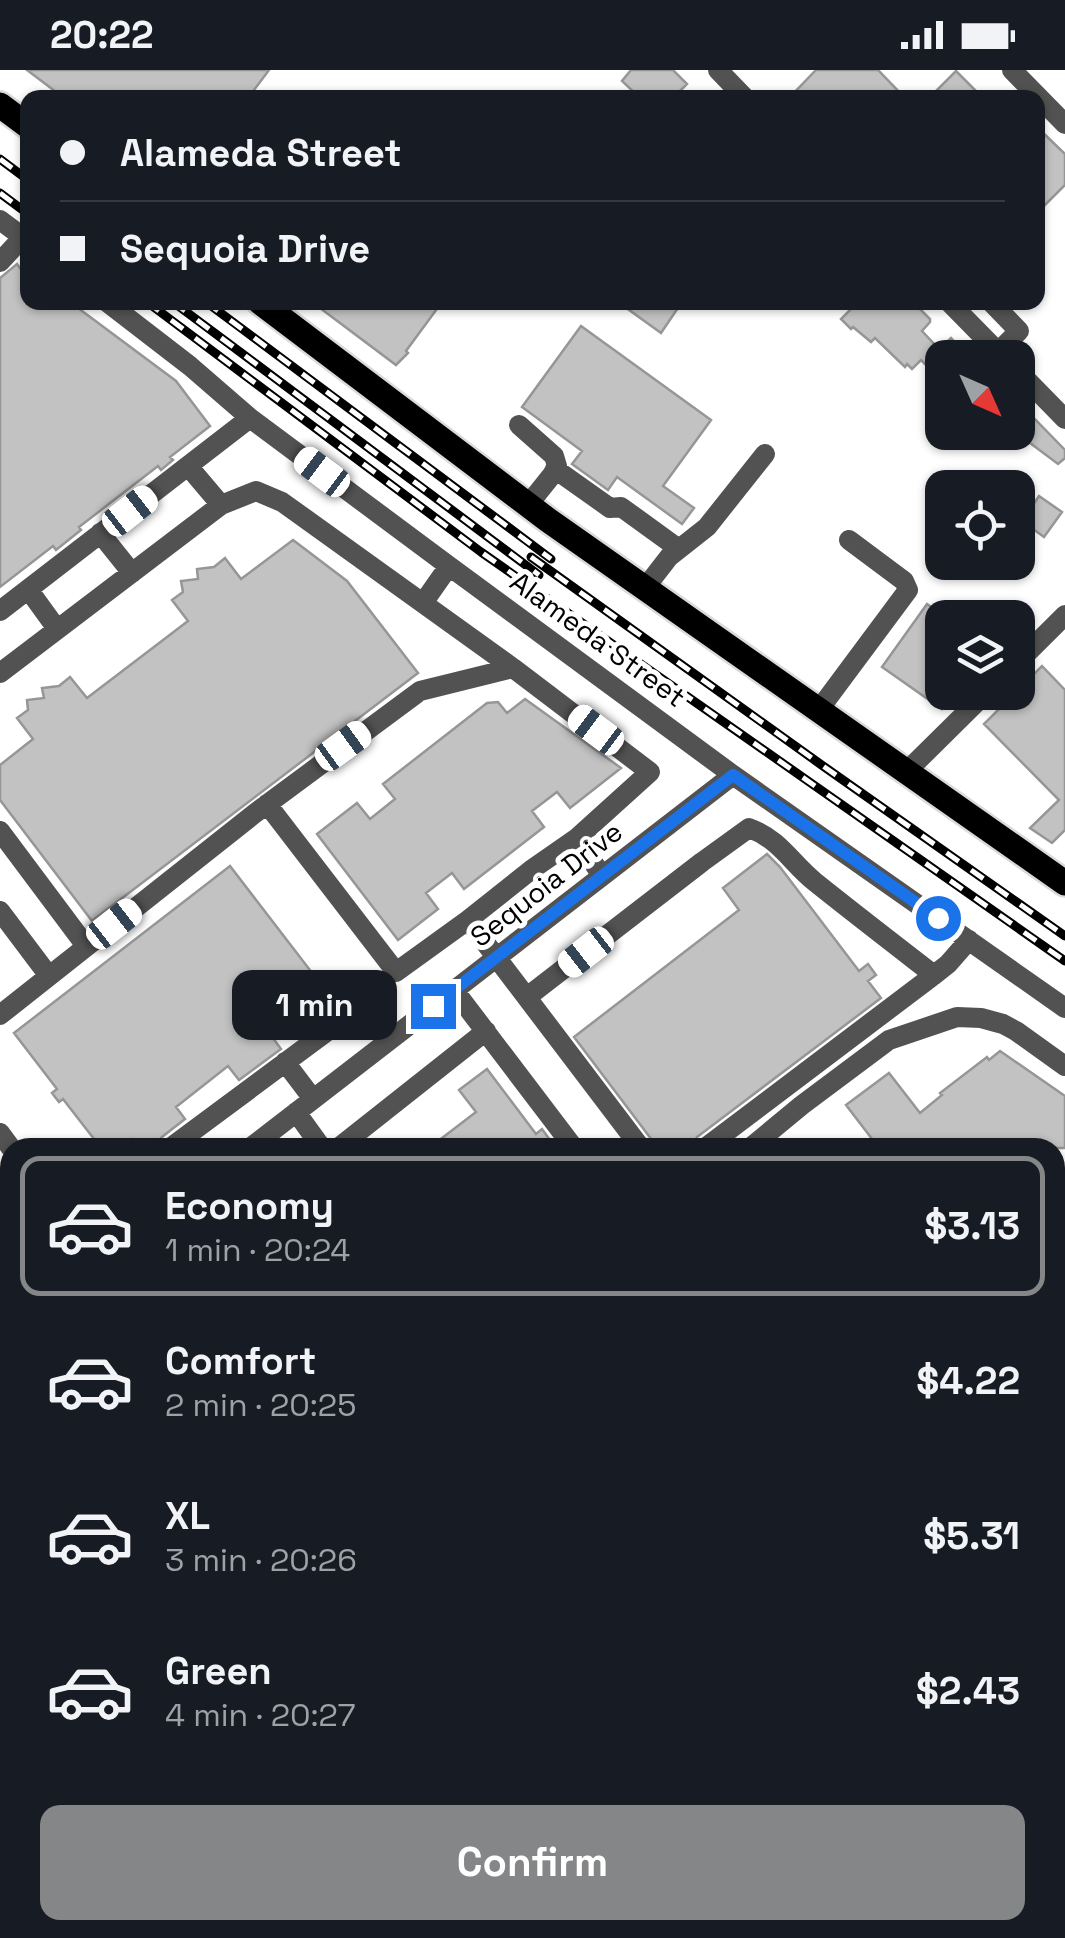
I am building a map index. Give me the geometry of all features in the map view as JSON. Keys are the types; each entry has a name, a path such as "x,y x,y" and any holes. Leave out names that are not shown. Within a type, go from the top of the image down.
{"main road":[{"path":"271,310 528,505 1065,883"}],"street":[{"path":"1012,70 1032,90"},
{"path":"1045,104 1065,124"},
{"path":"0,220 20,235"},
{"path":"0,262 20,244"},
{"name":"Alameda Street","path":"117,310 250,418 449,566 733,775 1065,1008"},
{"path":"961,310 988,340"},
{"path":"998,310 1019,332 1012,340"},
{"path":"1035,389 1065,419"},
{"path":"0,610 250,418"},
{"path":"519,425 554,456 555,469 528,505"},
{"path":"645,588 669,557 707,527 765,454"},
{"path":"188,466 221,505"},
{"path":"555,469 610,508 621,506 679,548"},
{"path":"0,673 221,505 256,491 282,502 650,772 577,838 396,972 267,804"},
{"path":"100,533 132,573"},
{"path":"818,711 908,590 904,581 849,540"},
{"path":"423,604 449,566"},
{"path":"28,589 57,629"},
{"path":"1035,645 1065,615"},
{"path":"0,1015 267,804 420,691 513,668"},
{"path":"906,772 969,710"},
{"name":"Sequoia Drive","path":"263,1138 733,775"},
{"path":"528,997 749,828 779,845 811,879 934,976"},
{"path":"0,831 86,946"},
{"path":"577,838 602,876"},
{"path":"0,911 49,976"},
{"path":"468,920 634,1138"},
{"path":"718,1138 934,976 969,940"},
{"path":"454,990 566,1138"},
{"path":"190,1138 360,1007 372,1010 390,1039"},
{"path":"762,1138 889,1040 957,1017 1002,1024 1065,1066"},
{"path":"351,1138 486,1031"},
{"path":"286,1062 313,1098"},
{"path":"296,1112 315,1138"}],"building":[{"path":"27,70 269,70 254,90 53,90"},
{"path":"631,70 673,70 687,84 681,90 632,90 622,81"},
{"path":"816,70 878,70 897,90 797,90"},
{"path":"956,71 975,90 937,90"},
{"path":"1045,135 1065,154 1065,185 1045,205"},
{"path":"17,264 20,310 81,310 176,381 210,426 170,457 173,460 161,470 158,466 79,527 81,530 56,550 53,546 0,587 0,278"},
{"path":"323,310 436,310 396,365"},
{"path":"629,310 677,310 661,333"},
{"path":"850,310 921,310 930,319 922,331 930,340 925,340 925,364 921,360 912,369 907,364 905,367 875,338 871,342 841,319"},
{"path":"581,326 711,420 663,486 694,508 682,524 617,477 608,490 572,464 582,451 522,407"},
{"path":"1035,419 1065,450 1065,458 1058,464 1035,447"},
{"path":"1039,496 1062,512 1044,537 1035,530 1035,502"},
{"path":"293,540 347,581 418,673 92,921 0,800 0,765 33,739 17,718 28,710 27,700 44,698 42,688 59,686 70,677 87,698 188,621 172,600 183,592 181,581 198,579 197,569 214,567 225,558 241,579"},
{"path":"925,607 925,697 882,667"},
{"path":"1042,666 1065,690 1065,830 1052,843 1030,828 1059,800 984,724 998,710 1035,710 1035,673"},
{"path":"525,699 621,768 570,808 557,792 532,811 544,827 464,889 452,873 426,893 438,909 398,940 317,834 357,803 370,819 395,799 383,784 487,703 498,702 507,713"},
{"path":"767,854 859,971 868,964 876,975 868,981 881,998 697,1138 650,1138 574,1037 739,910 723,888"},
{"path":"230,866 326,991 270,1034 281,1049 239,1080 228,1066 176,1107 185,1119 161,1138 93,1138 63,1099 59,1102 52,1093 57,1089 14,1033"},
{"path":"1000,1051 1065,1096 1065,1138 871,1138 846,1105 889,1073 920,1113 940,1093 987,1057 989,1060"},
{"path":"487,1069 536,1134 542,1129 549,1138 442,1138 476,1112 459,1090"}],"railway":[{"path":"0,159 20,174"},
{"path":"0,193 20,208"},
{"path":"158,310 481,552 1065,961"},
{"path":"184,310 539,575"},
{"path":"217,310 551,559"},
{"path":"531,557 1065,936"}],"route":[{"path":"433,1006 733,775 938,918"}]}
